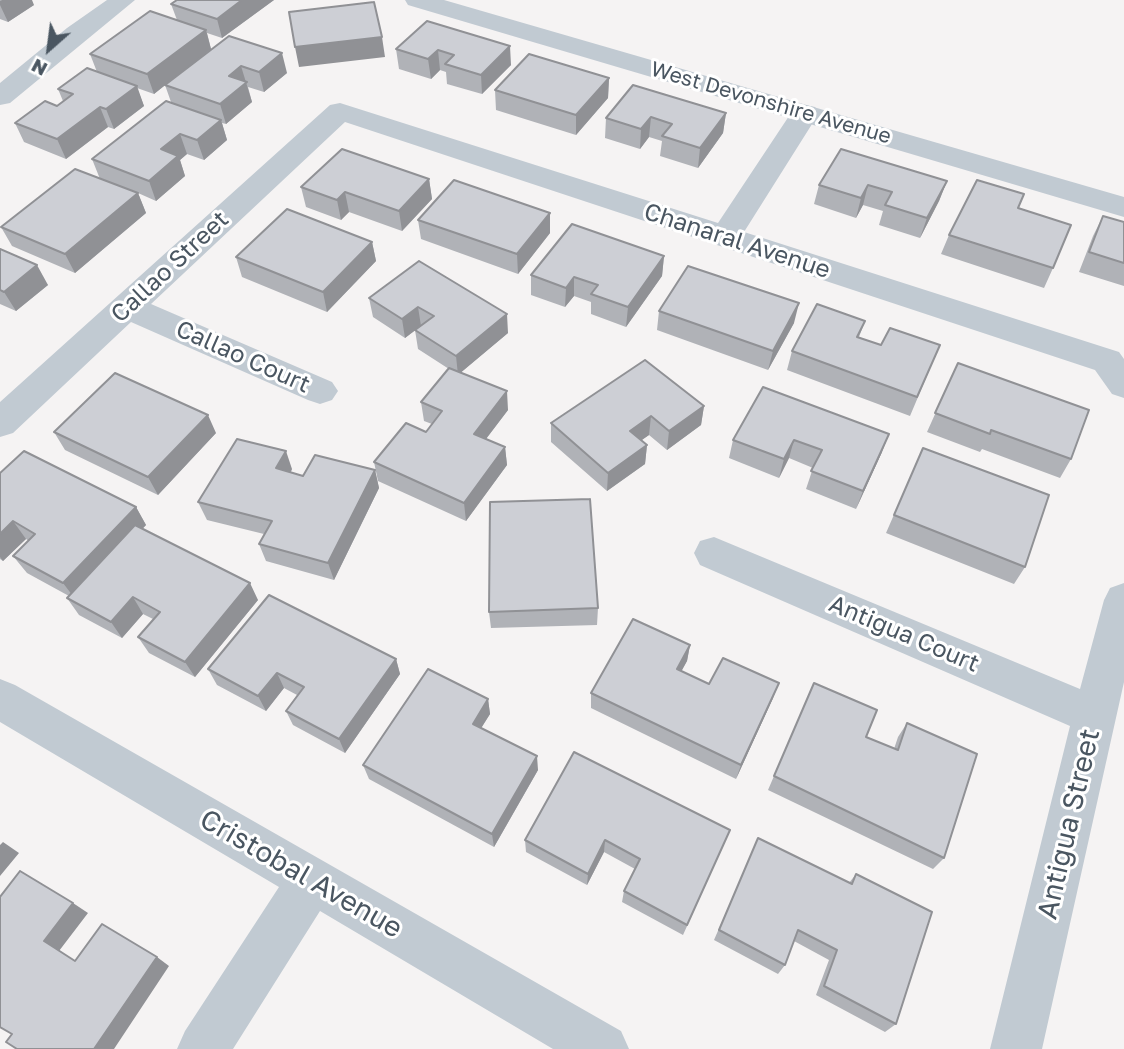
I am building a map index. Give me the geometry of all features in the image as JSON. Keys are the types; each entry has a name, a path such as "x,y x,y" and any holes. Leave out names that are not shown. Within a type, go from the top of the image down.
{"street":[{"path":"0,97 76,33 123,0"},
{"name":"West Devonshire Avenue","path":"417,0 1124,208"},
{"name":"Chanaral Avenue","path":"340,111 1107,361 1124,385"},
{"name":"Callao Street","path":"0,423 340,111"},
{"path":"726,237 805,113"},
{"name":"Callao Court","path":"128,307 320,391"},
{"name":"Antigua Court","path":"714,553 1094,716"},
{"name":"Antigua Street","path":"1016,1049 1124,600"},
{"name":"Cristobal Avenue","path":"0,699 603,1049"},
{"path":"203,1049 312,880"}],"building":[{"path":"177,0 242,0 217,19 171,4"},
{"path":"374,2 382,37 295,47 289,12"},
{"path":"150,11 206,30 147,74 90,54"},
{"path":"427,21 510,46 481,75 445,64 454,55 438,50 428,59 396,49"},
{"path":"229,36 282,53 259,72 241,66 229,76 247,82 220,104 165,85"},
{"path":"529,54 609,78 576,115 495,90"},
{"path":"87,68 137,86 106,109 100,107 57,139 15,123 45,101 57,106 73,94 58,89"},
{"path":"633,85 726,113 700,148 662,136 672,124 651,117 641,129 606,118"},
{"path":"166,101 221,120 197,140 180,134 161,149 178,156 149,181 92,159"},
{"path":"342,149 429,179 399,211 345,192 337,200 301,187"},
{"path":"841,149 947,181 927,218 885,205 892,192 868,185 861,198 819,185"},
{"path":"75,169 138,193 65,254 1,227"},
{"path":"454,180 550,213 517,254 418,220"},
{"path":"977,180 1024,194 1018,208 1071,225 1053,268 949,235"},
{"path":"287,209 372,242 323,292 236,257"},
{"path":"1103,216 1124,222 1124,263 1089,252"},
{"path":"572,224 664,256 628,307 591,294 598,285 574,277 566,288 531,275"},
{"path":"0,249 37,265 4,292 0,290"},
{"path":"419,261 507,314 456,356 415,330 434,316 418,307 402,319 369,298"},
{"path":"688,266 799,303 773,351 659,311"},
{"path":"817,304 865,321 857,337 881,345 890,328 940,345 917,397 792,351"},
{"path":"645,360 704,406 669,431 651,416 630,431 647,445 608,473 551,423"},
{"path":"958,363 1089,410 1071,459 991,430 990,434 935,413"},
{"path":"449,368 507,391 474,434 505,447 464,503 374,462 406,423 426,432 442,411 421,402"},
{"path":"115,373 208,415 148,477 54,432"},
{"path":"763,387 889,434 863,491 811,471 822,450 794,440 784,459 733,440"},
{"path":"237,439 286,451 276,468 303,476 315,455 375,470 328,563 259,544 272,521 198,502"},
{"path":"923,448 1049,495 1025,567 894,515"},
{"path":"24,451 136,507 63,583 13,556 35,534 13,521 0,534 0,473"},
{"path":"590,499 598,608 489,612 490,502"},
{"path":"135,525 250,583 185,662 138,637 160,612 133,597 111,622 67,598"},
{"path":"269,595 396,659 339,739 286,711 304,687 277,673 258,696 208,669"},
{"path":"633,619 690,645 677,669 709,684 723,658 779,683 741,765 591,693"},
{"path":"428,669 488,699 473,724 537,756 492,834 363,765"},
{"path":"814,683 877,710 866,737 898,750 907,723 977,754 944,858 774,776"},
{"path":"574,752 730,830 687,925 624,891 640,859 605,840 588,874 525,840"},
{"path":"758,838 852,884 856,874 932,912 896,1024 824,986 837,950 798,930 785,965 719,930"},
{"path":"20,871 73,903 44,941 75,961 102,924 157,957 94,1049 17,1049 6,1042 12,1034 0,1027 0,897"}]}
